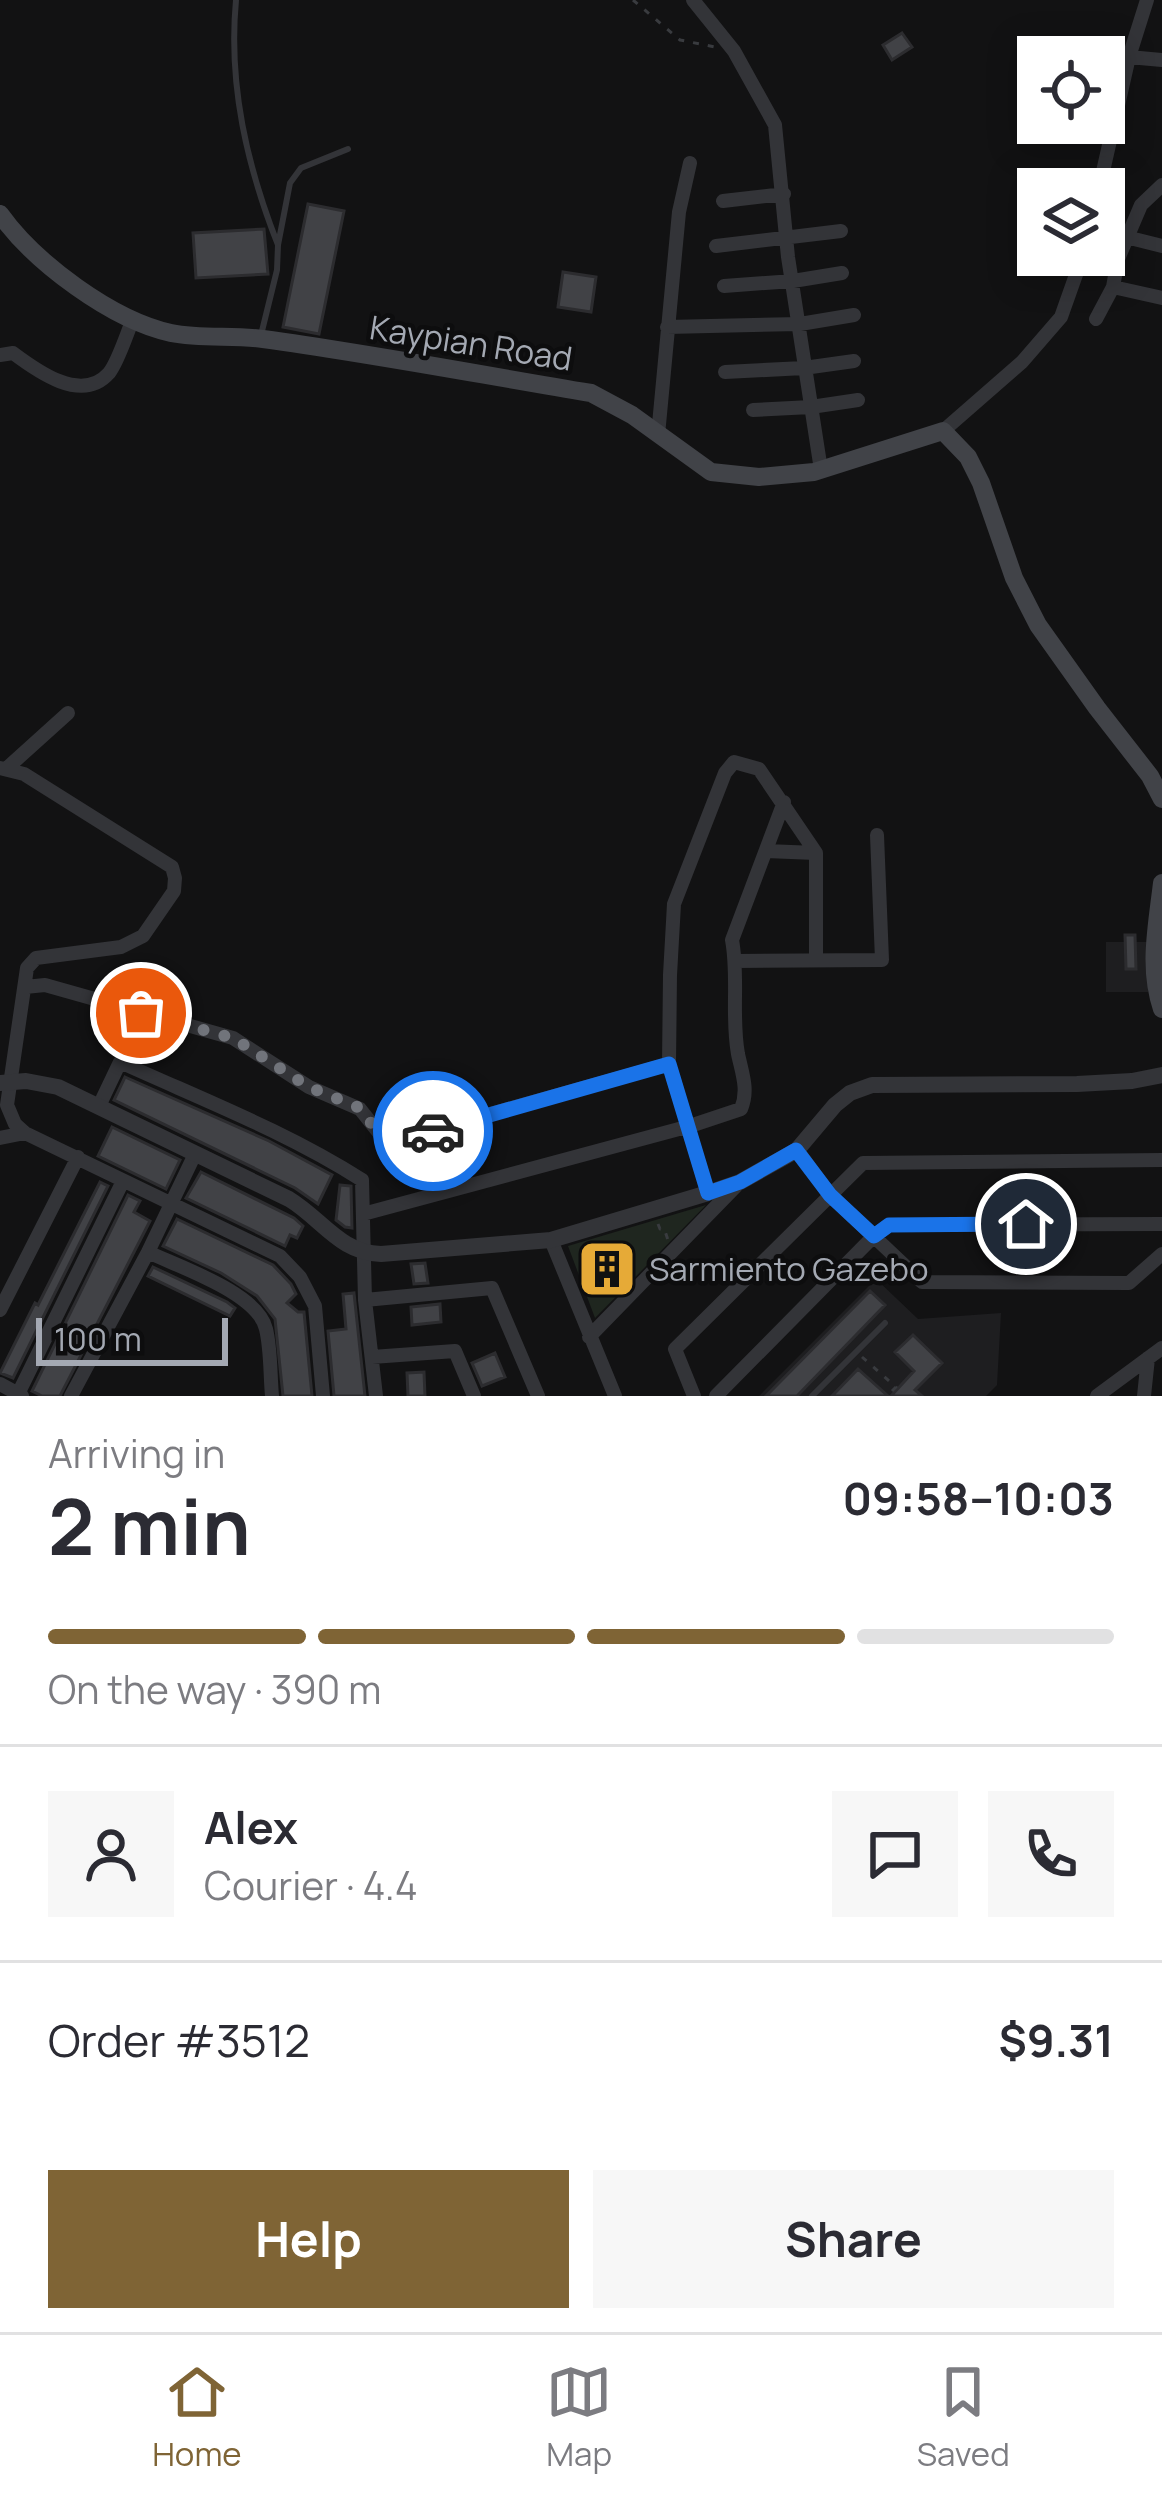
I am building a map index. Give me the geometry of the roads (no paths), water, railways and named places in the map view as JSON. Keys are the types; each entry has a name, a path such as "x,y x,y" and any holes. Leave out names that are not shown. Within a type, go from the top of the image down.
{"main road":[{"name":"Kaypian Road","path":"1,219 68,283 134,319 172,333 261,339 591,394 632,415 711,472 759,477 821,470 943,431"},
{"path":"943,431 968,457 1037,625 1150,776 1162,799"},
{"path":"1162,883 1153,964 1162,1009"}],"street":[{"path":"693,0 734,51 775,124 786,238 821,470"},
{"path":"1104,168 1147,0"},
{"path":"1129,57 1162,60"},
{"path":"658,435 679,212 690,163"},
{"path":"1162,185 1141,205 1126,237 1162,246"},
{"path":"724,200 784,194"},
{"path":"716,246 841,231"},
{"path":"724,286 842,273"},
{"path":"943,431 1022,362 1060,317 1075,276"},
{"path":"1096,319 1115,276"},
{"path":"1113,287 1162,298"},
{"path":"668,327 800,324 854,315"},
{"path":"0,365 6,354 50,380 89,385 109,373 134,319"},
{"path":"724,372 854,361"},
{"path":"753,410 857,400"},
{"path":"3,769 68,713"},
{"path":"708,1193 669,1064 674,904 725,773 734,762 759,769 816,853 816,960"},
{"path":"3,769 24,774 172,867 175,878 174,891 143,935 121,947 36,958 27,968 5,1083 9,1113 25,1133 280,1256 300,1276 315,1306 322,1396"},
{"path":"363,1214 741,1108 747,1096 736,1046 732,940 784,802"},
{"path":"736,961 882,960 877,835"},
{"path":"766,851 816,853"},
{"path":"25,987 45,985 233,1038 309,1087 360,1108 390,1142 669,1064"},
{"path":"98,1106 120,1061 362,1180 365,1300 376,1396"},
{"path":"5,1083 58,1087 98,1106 289,1199 344,1244 364,1254 551,1240 708,1193 740,1182 796,1150 850,1093 872,1085 1077,1084 1132,1082 1162,1075"},
{"path":"0,1138 25,1133"},
{"path":"796,1150 830,1195 922,1282 1129,1283 1162,1254"},
{"path":"71,1396 195,1154"},
{"path":"0,1310 77,1157"},
{"path":"694,1396 675,1349 863,1163 1162,1160"},
{"path":"0,1384 20,1395 123,1181"},
{"path":"590,1337 740,1182"},
{"path":"716,1396 889,1225 1162,1224"},
{"path":"551,1240 615,1396"},
{"path":"148,1252 241,1296 260,1313 266,1327 272,1396"},
{"path":"365,1300 492,1288 538,1396"},
{"path":"1097,1396 1162,1348"},
{"path":"372,1358 455,1351 474,1396"},
{"path":"1144,1396 1148,1358"}],"lane":[{"path":"236,0 233,30 241,124 278,245"},
{"path":"261,339 290,183 301,168 348,149"},
{"path":"812,1396 885,1323"}],"place":[{"name":"Sarmiento Gazebo","path":"607,1269"}]}
